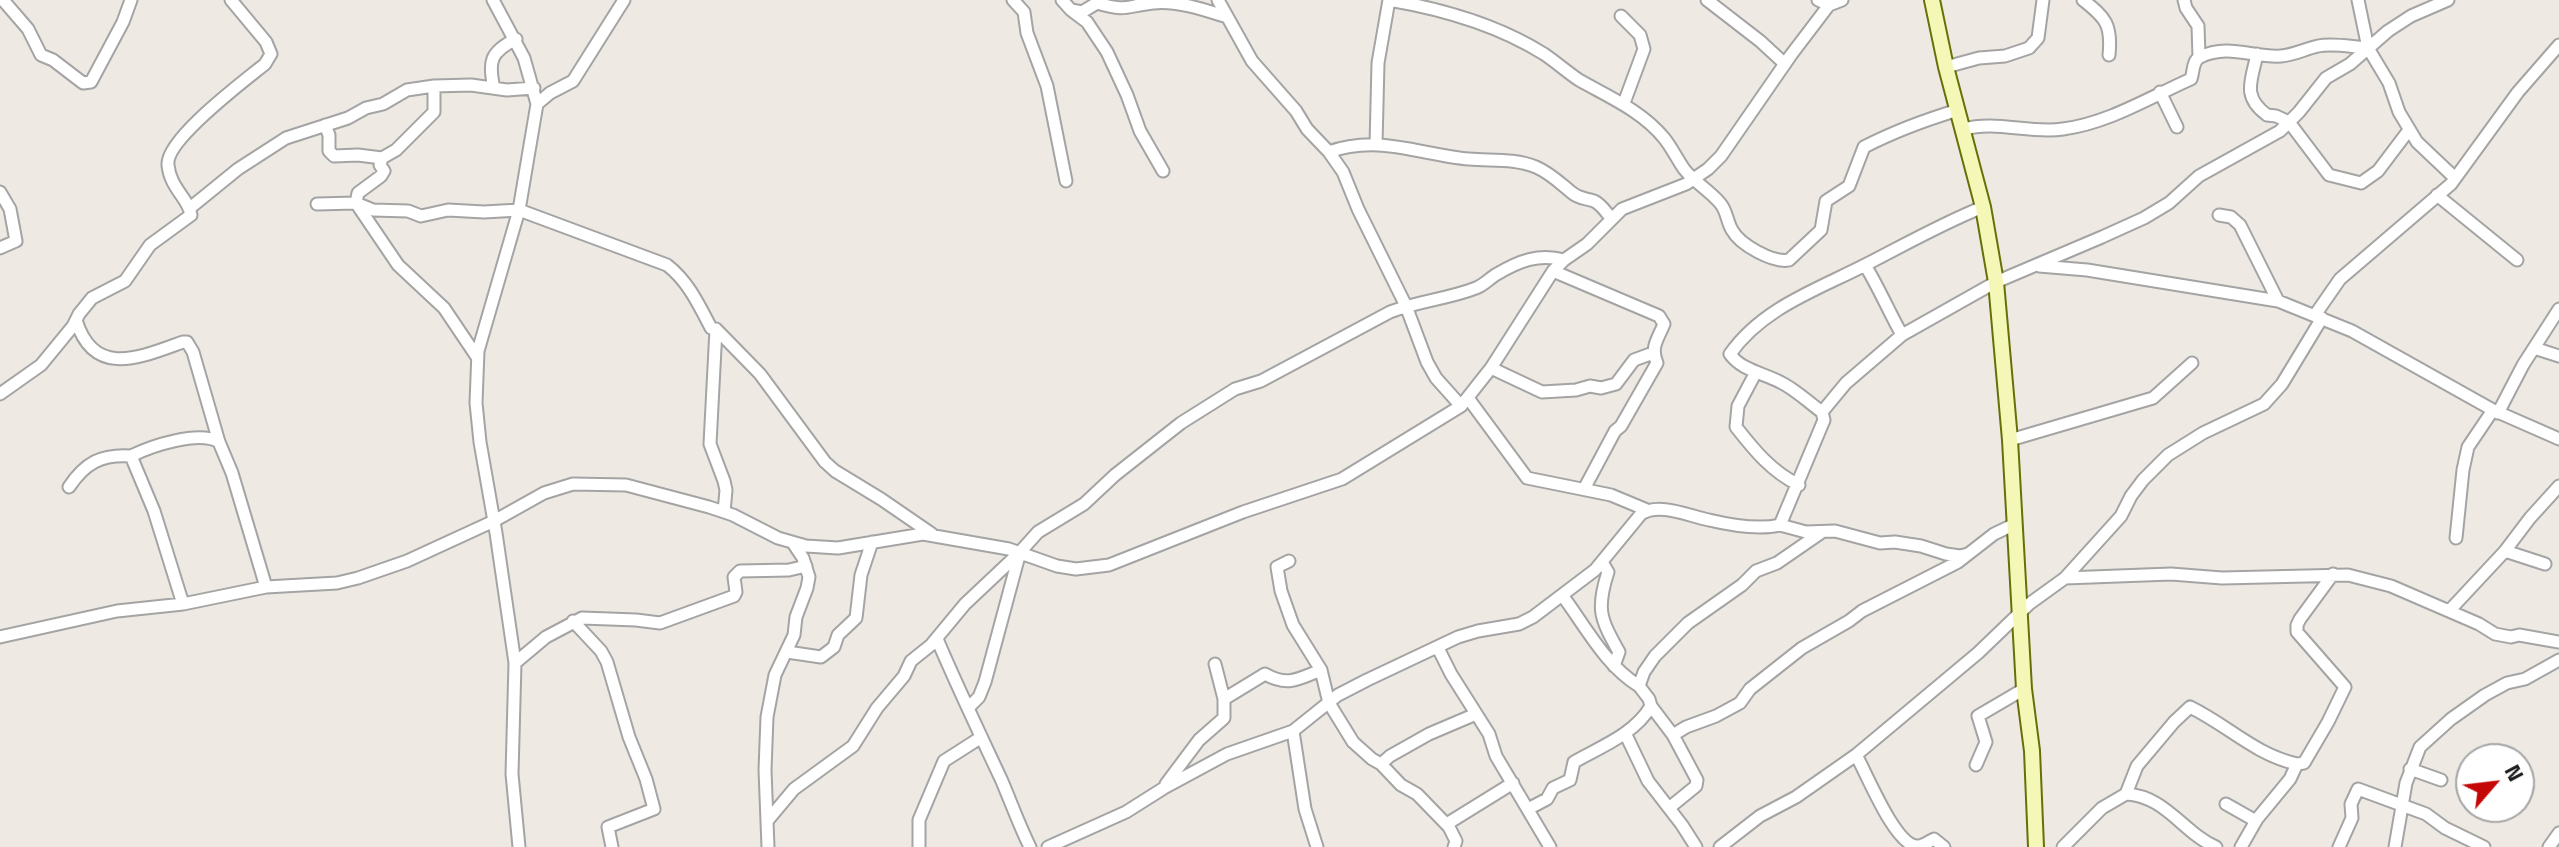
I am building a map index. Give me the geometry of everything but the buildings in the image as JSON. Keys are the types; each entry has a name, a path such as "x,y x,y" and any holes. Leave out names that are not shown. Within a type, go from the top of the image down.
{"street":[{"path":"3,0 28,29 41,55 53,60 83,83 91,82 99,70 131,0"},
{"path":"0,394 41,365 92,298 125,281 150,245 191,215 190,208 171,182 169,153 183,134 265,64 271,54 266,42 231,0"},
{"path":"493,0 516,39 537,104 519,210 477,357 476,403 515,663 512,774 519,847"},
{"path":"537,104 573,81 624,0"},
{"path":"1013,0 1024,12 1027,33 1047,86 1066,181"},
{"path":"1062,0 1087,22 1107,52 1140,131 1163,171"},
{"path":"1218,0 1252,61 1343,172 1436,378 1465,402 1527,478 1611,495 1647,510 1711,521 1780,525 1806,532 1835,531 1880,543 1895,542 1960,556 1973,552"},
{"path":"1376,145 1378,63 1389,0 1455,15 1496,31 1543,54 1575,78 1624,103 1657,130 1685,170 1720,203 1737,237 1768,258 1782,261 1789,260 1821,230 1826,201 1849,186 1864,147 1922,121 1958,110"},
{"path":"1707,0 1785,64"},
{"path":"0,637 117,611 183,604 266,587 337,583 358,578 407,561 494,521 544,493 573,484 626,485 724,512 806,546 838,548 912,535 991,545 1076,569 1117,563 1215,522 1352,475 1465,402 1491,368 1553,271 1587,244 1622,209 1694,179 1721,156 1825,2 1842,0"},
{"path":"1932,0 1946,67 1983,207 1996,282 2010,440 2013,525 2024,689 2033,765 2036,847"},
{"path":"1946,67 2024,51 2038,38 2043,0"},
{"path":"2083,0 2108,24 2111,38 2109,55"},
{"path":"2184,0 2198,26 2199,57"},
{"path":"2358,0 2368,48 2389,83 2399,112 2417,142 2455,178"},
{"path":"1822,412 1846,383 1902,335 1996,282 2144,218 2169,203 2199,176 2280,131 2326,78 2350,64 2411,16 2448,0"},
{"path":"1071,10 1082,12 1097,3 1120,10 1155,2 1196,8 1227,17"},
{"path":"1621,16 1640,35 1644,49 1624,103"},
{"path":"494,88 489,69 498,50 516,39"},
{"path":"1720,847 1760,816 1796,797 1856,755 1978,653 2029,604 2065,578 2121,516 2143,480 2168,455 2264,404 2273,395 2340,279 2455,178 2518,92 2559,45"},
{"path":"1964,129 1985,125 2060,130 2093,124 2191,79 2199,57 2236,50 2272,56 2292,55 2320,46 2368,48"},
{"path":"2257,54 2249,88 2253,100 2267,115 2289,122 2329,175 2361,183 2378,171 2409,130"},
{"path":"190,208 238,169 286,138 348,118 407,90 471,85 507,90 534,88"},
{"path":"325,125 329,135 329,151 334,156 382,158 396,150 434,112 434,86"},
{"path":"2160,92 2177,127"},
{"path":"1329,152 1348,146 1376,145 1415,148 1473,160 1521,163 1552,176 1582,200 1594,201 1611,218"},
{"path":"382,158 380,165 384,171 358,193 356,203 398,265 444,308 477,357"},
{"path":"0,192 10,209 16,241 0,248"},
{"path":"2437,195 2517,260"},
{"path":"317,204 356,203 373,210 408,211 421,216 448,210 519,210 667,265 678,273 711,328 716,329 760,374 825,462 936,537"},
{"path":"1780,525 1824,420 1822,412 1782,383 1732,358 1730,354 1737,343 1782,305 1983,207"},
{"path":"2219,215 2231,217 2240,225 2278,301"},
{"path":"768,820 794,789 832,758 853,746 877,708 904,676 911,661 937,639 965,604 1038,532 1084,504 1181,423 1235,389 1261,381 1406,306 1476,288 1532,258 1564,260"},
{"path":"1865,265 1902,335"},
{"path":"2036,265 2145,278 2278,301 2352,331 2495,412 2559,439"},
{"path":"1553,271 1659,316 1664,324 1653,353 1657,363 1584,489"},
{"path":"2456,538 2468,447 2495,412 2559,309"},
{"path":"76,320 86,342 99,356 110,359 139,357 187,342 193,352 266,587"},
{"path":"716,329 710,444 726,490 724,512"},
{"path":"2534,348 2559,356"},
{"path":"1491,368 1542,392 1590,386 1601,388 1616,384 1634,360 1653,353"},
{"path":"2010,440 2153,398 2192,363"},
{"path":"1756,372 1738,406 1736,427 1757,453 1786,479 1799,485"},
{"path":"69,487 81,469 113,455 131,456 151,446 206,437 219,442"},
{"path":"131,456 154,511 183,604"},
{"path":"2449,611 2505,551 2559,486"},
{"path":"1048,847 1126,812 1227,754 1293,731 1355,686 1478,631 1519,624 1533,617 1602,562 1647,510"},
{"path":"1673,735 1740,703 1750,689 1802,648 1862,611 1973,552 1994,534 2013,525"},
{"path":"1639,686 1655,656 1688,623 1742,585 1756,571 1777,563 1822,532"},
{"path":"787,652 821,657 834,647 838,635 856,618 861,575 872,542"},
{"path":"768,847 765,770 767,717 775,675 794,635 796,617 809,577 793,543"},
{"path":"2505,551 2545,564"},
{"path":"968,708 979,697 985,682 1020,552"},
{"path":"1289,561 1277,567 1281,591 1293,625 1321,670 1329,703 1353,742 1401,785 1417,794 1449,827 1456,841 1454,847"},
{"path":"1602,562 1608,572 1602,591 1601,620 1619,652 1614,666"},
{"path":"515,663 546,637 573,621 593,617 660,623 734,596 734,577 740,571 789,570 806,566"},
{"path":"2065,578 2171,574 2237,578 2348,575 2391,586 2495,634 2559,642"},
{"path":"2063,847 2102,808 2126,794 2137,766 2190,707 2262,752 2297,764 2304,763 2345,687 2297,632 2300,619 2333,574"},
{"path":"1562,595 1599,650 1649,699 1697,780 1696,786 1669,808"},
{"path":"573,621 601,651 607,662 654,809 608,827 612,847"},
{"path":"937,639 1030,847"},
{"path":"1438,648 1489,734 1496,756 1550,847"},
{"path":"2395,847 2410,769 2420,747 2462,710 2497,688 2525,679 2559,660"},
{"path":"1164,788 1199,740 1224,718 1224,699 1215,664"},
{"path":"1224,699 1265,674 1286,683 1321,670"},
{"path":"1976,765 1986,742 1978,716 2024,689"},
{"path":"1528,809 1547,799 1553,788 1570,780 1574,762 1625,733 1644,718 1651,706"},
{"path":"1381,764 1429,734 1476,714"},
{"path":"1293,731 1305,809 1317,847"},
{"path":"1625,733 1648,781 1696,847"},
{"path":"919,847 919,820 944,761 980,738"},
{"path":"1856,755 1893,827 1904,839 1915,846 1934,839 1944,847"},
{"path":"2241,847 2256,821 2290,779 2297,764"},
{"path":"2410,769 2441,780"},
{"path":"1449,827 1450,822 1513,783"},
{"path":"2339,847 2352,818 2351,804 2358,789 2426,814 2445,828 2484,847"},
{"path":"2126,794 2142,797 2169,810 2198,838 2216,847"},
{"path":"2226,804 2256,821"},
{"path":"2549,847 2559,833"}]}
